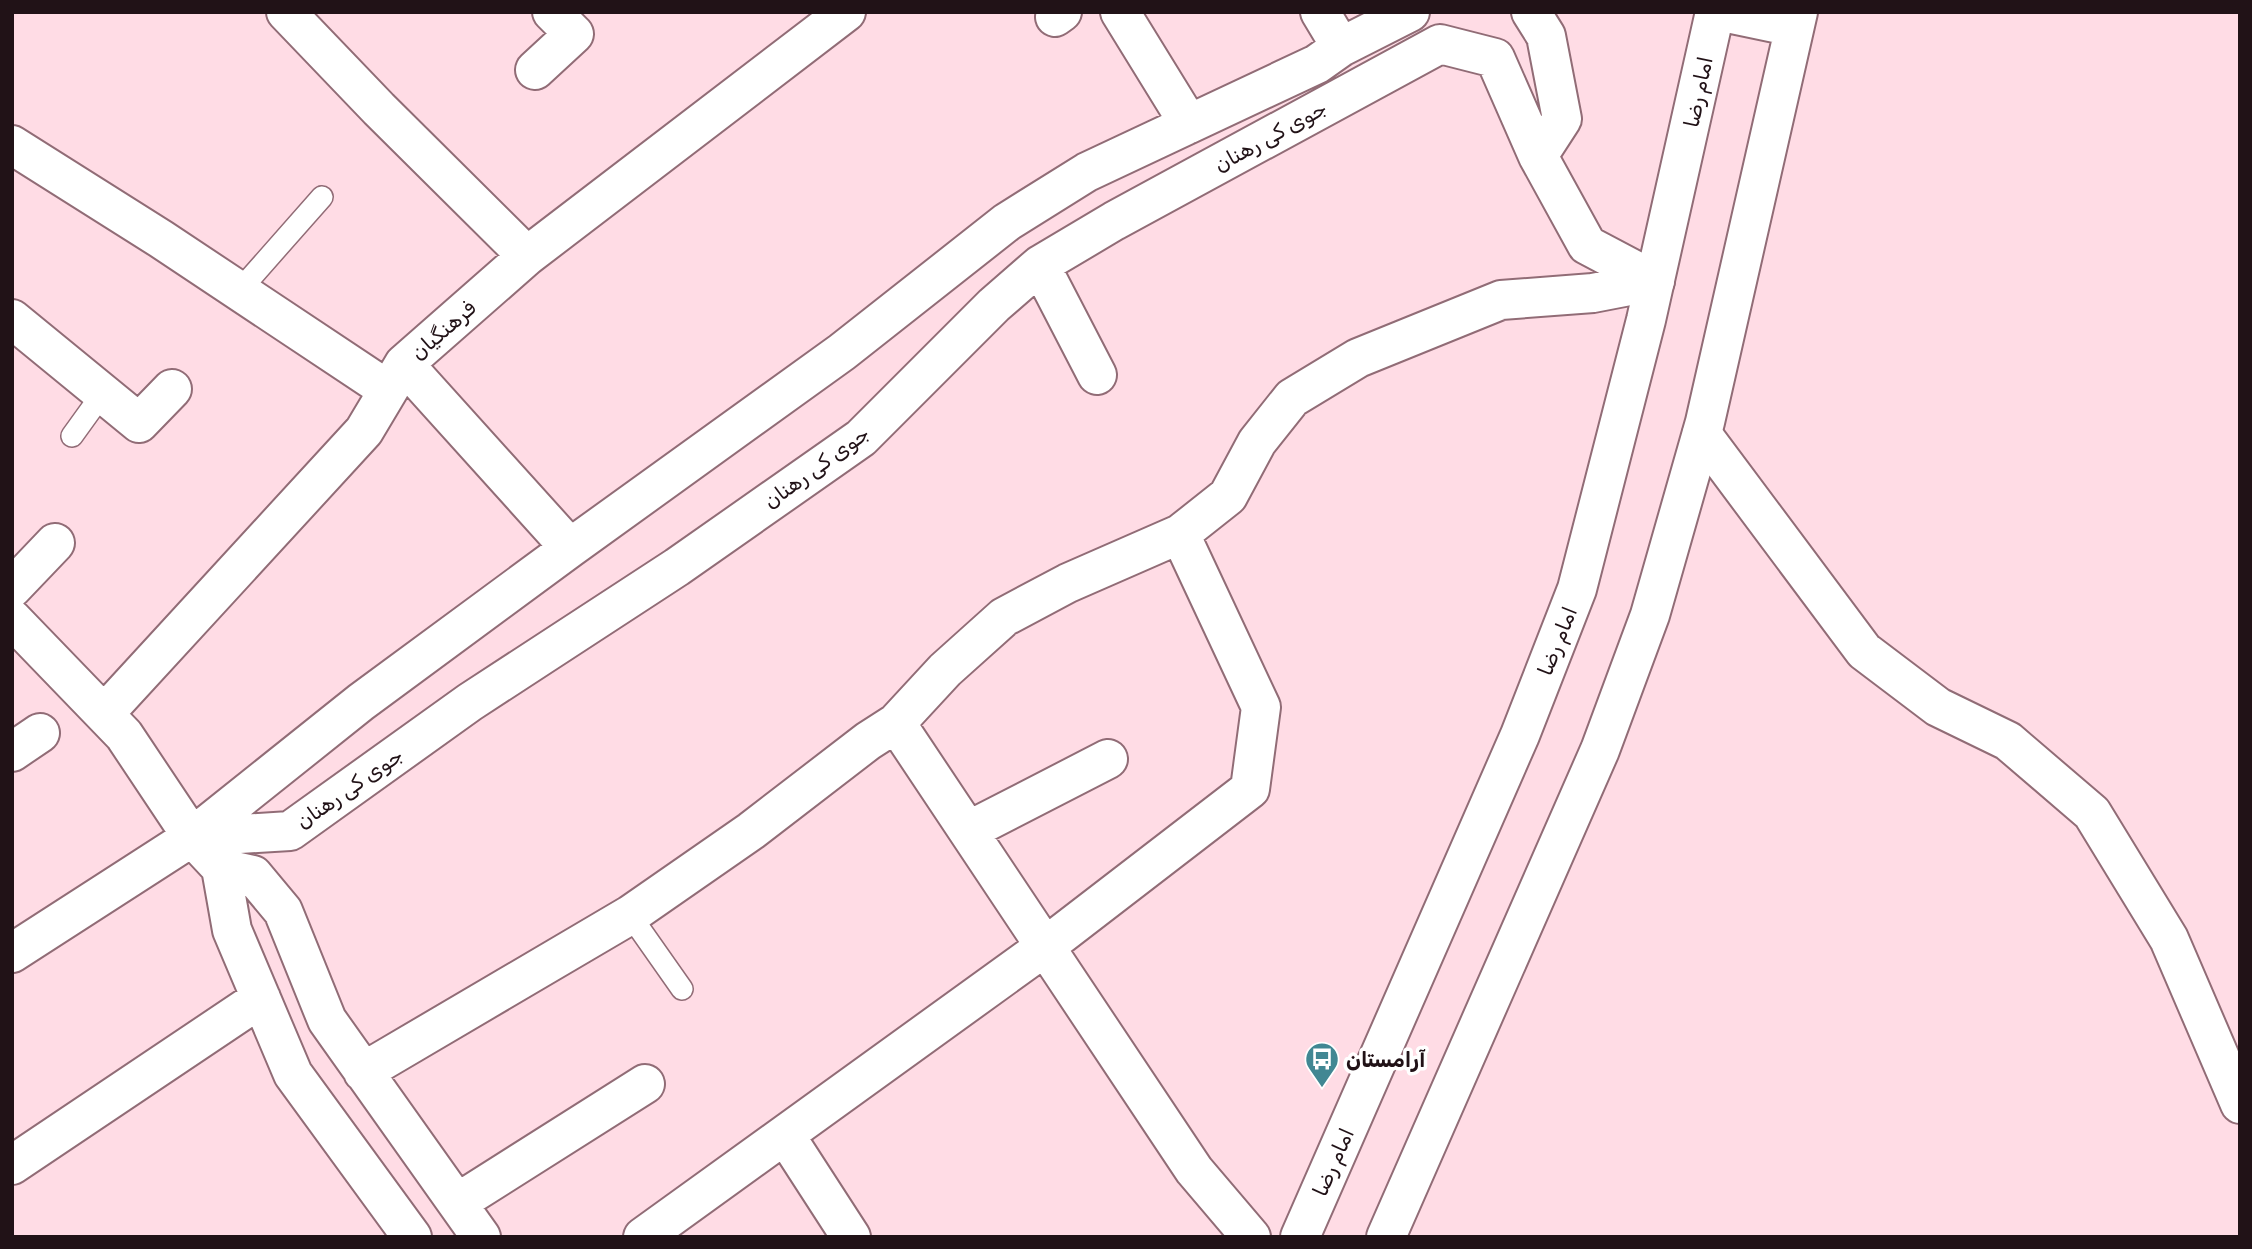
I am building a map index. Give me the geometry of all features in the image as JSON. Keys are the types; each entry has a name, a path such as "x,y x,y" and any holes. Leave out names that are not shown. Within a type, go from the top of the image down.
{"street":[{"path":"286,12 527,256"},
{"path":"535,70 574,34 552,12"},
{"name":"فرهنگیان","path":"104,714 364,431 396,377 527,256 846,12"},
{"path":"1120,12 1189,124"},
{"path":"1320,12 1341,47"},
{"name":"جوی کی رهنان","path":"192,836 361,702 842,352 1007,222 1087,172 1317,64 1341,47 1410,12"},
{"path":"1531,12 1546,36 1562,119 1538,156 1587,245 1655,281"},
{"name":"امام رضا","path":"1300,1237 1514,748 1577,589 1624,412 1715,12"},
{"path":"1387,1237 1600,750 1650,615 1702,435 1796,20 1722,12"},
{"name":"جوی کی رهنان","path":"192,836 289,831 470,702 677,567 861,438 994,305 1040,265 1114,221 1440,44 1495,58 1538,156"},
{"path":"12,145 239,291 396,377 570,548"},
{"path":"1040,265 1097,375"},
{"path":"363,1072 630,915 751,831 868,741 896,723 945,670 1004,617 1068,583 1180,534 1227,496 1257,442 1292,398 1358,358 1501,300 1593,293 1655,281"},
{"path":"12,318 139,423 172,389"},
{"path":"1702,435 1864,651 1938,707 2008,741 2092,813 2169,939 2240,1104"},
{"path":"643,1237 1046,946 1250,789 1261,707 1180,534"},
{"path":"12,588 55,542"},
{"path":"12,619 124,735 192,836 221,868 232,930 293,1074 412,1237"},
{"path":"896,723 1194,1170 1251,1237"},
{"path":"968,831 1108,759"},
{"path":"12,954 192,836"},
{"path":"221,868 254,875 283,911 327,1020 481,1237"},
{"path":"12,1165 261,998"},
{"path":"457,1203 645,1084"},
{"path":"785,1135 850,1237"}],"lane":[{"path":"239,291 322,197"},
{"path":"72,436 103,393"},
{"path":"630,915 682,989"}],"place":[{"name":"آرامستان","path":"1322,1089"}]}
